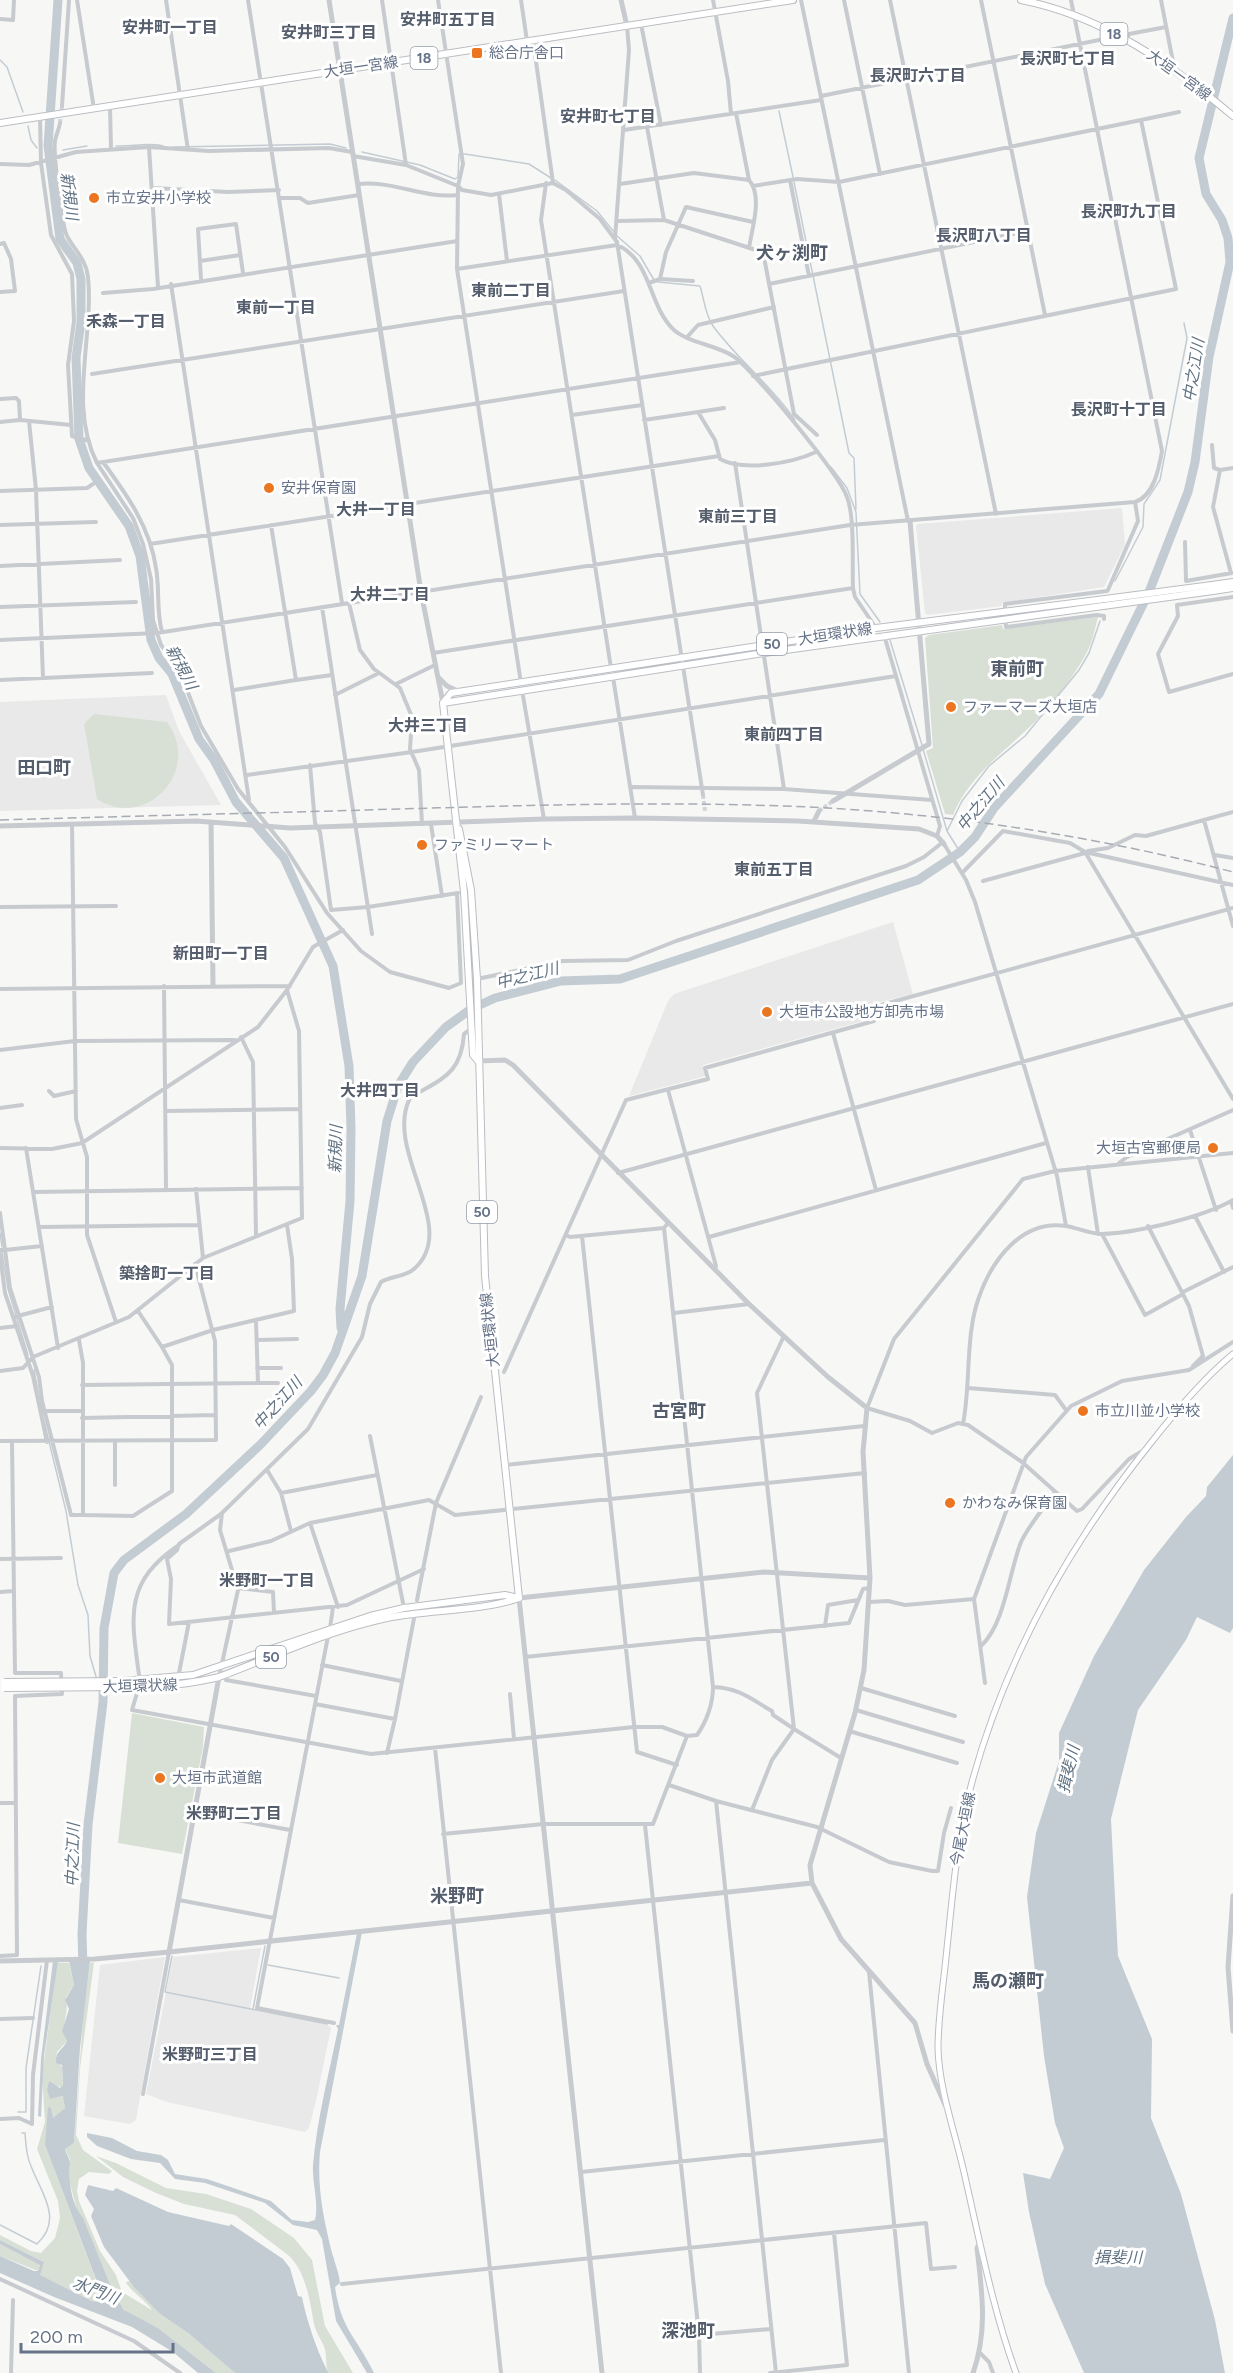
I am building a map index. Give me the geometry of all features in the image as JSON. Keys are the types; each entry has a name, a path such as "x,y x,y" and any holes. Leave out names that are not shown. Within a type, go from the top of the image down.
{"main road":[{"name":"大垣一宮線","path":"0,123 793,0"},
{"name":"大垣一宮線","path":"1022,0 1074,16 1126,39 1171,66 1230,114"},
{"name":"大垣環状線","path":"1212,588 1233,582"},
{"name":"大垣環状線","path":"443,703 611,668 681,657 921,631 1106,597 1233,588"},
{"name":"大垣環状線","path":"475,983 461,893 449,745 443,703 451,693 613,676 683,666 876,628 1005,615"},
{"name":"大垣環状線","path":"122,1684 193,1675 404,1608 506,1603 519,1598 485,1276 478,1061 480,1054 474,1025 475,983 471,890 461,836 456,822"},
{"name":"今尾大垣線","path":"1017,2373 1003,2334 940,2069 939,2027 956,1863 973,1779 1006,1680 1034,1619 1075,1550 1145,1450 1204,1380 1233,1354"},
{"name":"大垣環状線","path":"2,1685 122,1684 155,1687 222,1678 329,1632 417,1608"}],"street":[{"path":"0,18 13,20 14,0"},
{"path":"62,106 69,0"},
{"path":"77,0 94,108"},
{"path":"166,0 188,148"},
{"path":"248,0 281,198 342,603"},
{"path":"329,0 421,592 443,703"},
{"path":"382,0 407,163"},
{"path":"438,0 462,154 461,179 457,195 457,269 544,819"},
{"path":"521,0 530,40 553,180 600,219 616,236"},
{"path":"621,0 630,33 616,236 703,795"},
{"path":"712,0 733,114 748,180 753,186 756,202 749,248"},
{"path":"801,0 909,521 921,631 929,744 833,801"},
{"path":"844,0 880,174"},
{"path":"890,0 996,514"},
{"path":"981,0 1045,315"},
{"path":"0,640 144,635 850,525 1135,502 1149,489 1157,474 1162,451 1071,0"},
{"path":"1161,0 1173,62 1171,66"},
{"path":"641,23 661,125"},
{"path":"1126,39 1128,34 1166,27"},
{"path":"624,130 821,98 1109,38 1112,33"},
{"path":"110,106 111,149"},
{"path":"753,186 790,180 839,182 1179,112"},
{"path":"41,116 42,163 53,242 70,266 72,274 74,321 69,365 72,436 75,435 88,442"},
{"path":"755,375 1176,289 1141,120"},
{"path":"60,123 55,140 55,158 66,231 82,256 88,276 88,323 83,357 88,442 134,518 148,562 158,633 167,656 184,680 201,726 238,789 250,802 265,828 285,847 329,911 361,951 390,972 449,988 461,983 461,893 329,911"},
{"path":"647,127 664,220"},
{"path":"0,164 42,163 76,152 149,147 329,148 407,163 458,186 462,190 499,194 553,180"},
{"path":"149,147 158,286"},
{"path":"620,184 694,173 748,180"},
{"path":"790,180 809,276"},
{"path":"546,182 541,211 611,668"},
{"path":"358,184 399,186 439,196 457,195"},
{"path":"153,188 228,192 279,190"},
{"path":"499,194 507,261"},
{"path":"281,198 300,198 308,203 360,195"},
{"path":"658,281 666,252 686,207 753,222"},
{"path":"618,221 664,220 763,252 791,252"},
{"path":"201,279 198,229 236,224 243,273"},
{"path":"769,284 1028,231"},
{"path":"103,293 457,241"},
{"path":"0,244 4,243 11,259 15,291 0,292"},
{"path":"457,269 617,245 635,258 649,283 656,302 676,331 732,355 755,375 843,488 848,498 855,597 876,628"},
{"path":"763,252 794,414 817,435"},
{"path":"200,261 240,255"},
{"path":"649,283 693,281"},
{"path":"171,284 250,802"},
{"path":"92,374 624,291"},
{"path":"688,336 698,325 774,307"},
{"path":"100,463 741,362"},
{"path":"0,399 16,398 19,401 20,420"},
{"path":"572,415 642,405"},
{"path":"644,420 724,408"},
{"path":"698,412 714,440 719,456 728,463 773,465 816,452"},
{"path":"0,422 20,420 71,425"},
{"path":"29,421 36,490 43,678"},
{"path":"1212,445 1214,468 1220,470 1233,468"},
{"path":"150,544 719,456"},
{"path":"100,463 133,504 150,544 158,576 156,595 158,633"},
{"path":"735,463 784,789"},
{"path":"1185,542 1186,581 1232,573 1213,507 1220,470"},
{"path":"0,491 87,488 93,484"},
{"path":"1104,620 1104,616 1096,615 1006,627 1005,604 1106,597 1138,521 1135,502"},
{"path":"0,525 96,522"},
{"path":"272,525 296,680"},
{"path":"0,566 120,560"},
{"path":"433,653 853,588"},
{"path":"1233,597 1177,605 1179,616 1158,654 1169,692 1233,674"},
{"path":"0,607 136,602"},
{"path":"349,603 356,641 379,673 396,684 412,717 410,741 419,770 422,824"},
{"path":"322,607 372,934"},
{"path":"884,635 921,749 940,826 938,836"},
{"path":"396,684 435,665"},
{"path":"0,680 152,673"},
{"path":"335,695 379,673"},
{"path":"234,690 332,675"},
{"path":"437,676 447,686 460,692"},
{"path":"613,676 635,818"},
{"path":"247,775 412,752 896,676"},
{"path":"310,765 315,823 318,827 329,911"},
{"path":"632,787 784,789 932,800"},
{"path":"705,811 705,819"},
{"path":"814,821 819,811"},
{"path":"983,881 1085,852 1108,848 1135,835 1146,836 1233,812"},
{"path":"0,826 211,822 265,828 635,818 814,821 919,829 938,836 969,887 1055,1171 1065,1226"},
{"path":"1204,820 1220,881 1231,908 1233,926"},
{"path":"211,822 213,986"},
{"path":"72,824 76,1119 87,1157 87,1235 116,1322"},
{"path":"431,824 442,896"},
{"path":"961,871 1003,831 1070,843 1085,852 1233,885"},
{"path":"475,983 563,962 628,960 676,941 906,866 944,843"},
{"path":"1085,852 1233,1099"},
{"path":"1215,855 1233,858"},
{"path":"0,907 116,906"},
{"path":"504,1371 626,1100 708,1079 705,1068 874,1021 870,1008 1231,908"},
{"path":"0,1148 52,1149 82,1143 267,1018 288,988 306,956 316,945 343,930"},
{"path":"164,986 166,1190"},
{"path":"0,989 164,986 288,988"},
{"path":"29,1365 33,1357 79,1340 138,1311 203,1258 302,1218 299,1031 288,988"},
{"path":"618,1173 1233,1004"},
{"path":"139,1675 132,1625 138,1593 153,1564 222,1513 302,1437 362,1337 372,1298 381,1282 404,1275 414,1269 424,1256 430,1244 431,1229 405,1142 406,1107 410,1098 457,1067 463,1051 464,1034 474,1025"},
{"path":"833,1033 876,1190"},
{"path":"241,1037 253,1062 256,1235"},
{"path":"0,1050 75,1041 236,1041"},
{"path":"478,1061 505,1060 513,1065 666,1226 715,1269 828,1377 867,1408 910,1421 932,1433 963,1424 1022,1462 1073,1509 1082,1509 1129,1459 1145,1450"},
{"path":"668,1090 709,1237 715,1269"},
{"path":"49,1091 54,1096 76,1091"},
{"path":"0,1108 22,1105"},
{"path":"165,1111 300,1109"},
{"path":"1119,1163 1127,1157 1233,1110"},
{"path":"1190,1130 1216,1210"},
{"path":"709,1237 1046,1143"},
{"path":"26,1148 58,1348"},
{"path":"949,2110 945,2107 927,2064 915,2023 841,1939 812,1883 810,1865 861,1688 870,1578 864,1426 867,1408 886,1354 911,1316 1023,1179 1055,1171 1119,1163 1198,1158 1233,1153"},
{"path":"1088,1167 1100,1234 1145,1315 1233,1267"},
{"path":"33,1192 302,1188"},
{"path":"196,1189 203,1258"},
{"path":"963,1424 978,1299 1002,1252 1034,1230 1045,1226 1065,1226 1100,1234 1195,1216 1216,1210 1232,1201 1233,1208"},
{"path":"0,1213 5,1293 29,1365 71,1515 133,1516 172,1491 172,1365 138,1311"},
{"path":"1195,1216 1224,1272"},
{"path":"39,1227 198,1225"},
{"path":"162,1347 213,1330 294,1311 292,1259 287,1225"},
{"path":"566,1235 582,1236 666,1226"},
{"path":"136,1694 132,1710 371,1754 634,1727 662,1727 687,1736 697,1735 709,1713 713,1687 666,1226"},
{"path":"1148,1226 1183,1293 1203,1356 1189,1371"},
{"path":"582,1236 637,1752 677,1765"},
{"path":"2,1252 42,1246"},
{"path":"2,1252 10,1288 33,1357 50,1441"},
{"path":"0,1441 216,1440 213,1330 195,1264"},
{"path":"674,1313 750,1304"},
{"path":"14,1317 52,1307"},
{"path":"256,1321 258,1383"},
{"path":"0,1328 17,1326"},
{"path":"752,1810 772,1760 794,1729 765,1483 757,1393 784,1335"},
{"path":"256,1340 297,1339"},
{"path":"79,1340 82,1385 83,1515"},
{"path":"985,1683 974,1599 1022,1462 1066,1410 1122,1381 1189,1371 1233,1342"},
{"path":"0,1371 29,1365"},
{"path":"257,1368 281,1368"},
{"path":"82,1385 171,1382 278,1383"},
{"path":"968,1388 1055,1395 1066,1410"},
{"path":"388,1753 437,1504 481,1397"},
{"path":"45,1411 81,1410"},
{"path":"82,1418 215,1415"},
{"path":"505,1465 864,1426"},
{"path":"370,1436 404,1608"},
{"path":"115,1441 115,1485"},
{"path":"0,1956 17,1955 15,1696 62,1694 61,1673 15,1673 12,1442"},
{"path":"267,1470 281,1493 291,1531"},
{"path":"229,1551 271,1541 310,1523 429,1500 446,1512 455,1515 865,1473"},
{"path":"281,1493 377,1475"},
{"path":"980,1646 987,1640 1002,1606 1022,1541 1055,1492"},
{"path":"143,2094 211,1723 222,1678 221,1667 233,1618 237,1588 229,1551 220,1530 222,1513"},
{"path":"310,1523 335,1607 307,1741 257,2008 334,2023"},
{"path":"179,1544 166,1562 171,1579 169,1624 347,1605 424,1569"},
{"path":"0,1559 61,1558"},
{"path":"602,2373 519,1598 777,1572 870,1578"},
{"path":"237,1588 273,1592 274,1613"},
{"path":"525,1657 849,1623 863,1589 869,1588"},
{"path":"0,1592 14,1592"},
{"path":"869,1602 888,1601 905,1605 974,1599"},
{"path":"825,1626 828,1605 859,1600"},
{"path":"179,1672 189,1622"},
{"path":"322,1665 401,1681"},
{"path":"222,1678 316,1696"},
{"path":"713,1687 726,1687 753,1698 772,1711 773,1715 842,1758"},
{"path":"861,1688 955,1716"},
{"path":"510,1694 514,1739"},
{"path":"315,1704 395,1719"},
{"path":"856,1710 963,1742"},
{"path":"849,1731 957,1762"},
{"path":"443,1834 544,1824 645,1825 656,1822 687,1736"},
{"path":"435,1748 501,2373"},
{"path":"669,1785 716,1802 821,1829 889,1862 938,1871 944,1833 951,1808"},
{"path":"716,1802 775,2373"},
{"path":"0,1803 16,1803"},
{"path":"195,1812 290,1830"},
{"path":"645,1825 699,2335 700,2373"},
{"path":"0,1961 95,1959 169,1952 812,1883"},
{"path":"1233,1896 1228,1967 1233,2031"},
{"path":"179,1900 274,1918"},
{"path":"0,2119 16,2118 32,2124 33,2075 48,1960"},
{"path":"869,1972 909,2373"},
{"path":"0,2019 33,2018"},
{"path":"581,2172 884,2140"},
{"path":"342,2284 926,2223 931,2269 955,2267"},
{"path":"770,2373 847,2365 834,2233"},
{"path":"973,2373 980,2353 984,2328 977,2248 980,2242"},
{"path":"0,2279 134,2340 180,2373"},
{"path":"11,2373 13,2300"},
{"path":"699,2335 771,2329"},
{"path":"980,2353 989,2362 993,2373"}],"shaded area":[{"path":"1122,508 1125,545 1104,587 1002,603 1002,606 927,615 925,613 916,526 918,524"},
{"path":"1098,617 1087,652 1057,696 1030,727 974,781 953,815 945,814 926,751 933,748 925,638 929,635 1002,625 1003,629"},
{"path":"166,695 179,731 221,805 0,811 0,702"},
{"path":"94,714 167,722 176,741 178,759 173,776 164,791 150,802 133,807 115,807 97,799 84,724"},
{"name":"大垣市公設地方卸売市場","path":"893,922 913,994 868,1005 871,1019 703,1065 706,1076 629,1096 668,1001 674,994"},
{"name":"大垣市武道館","path":"132,1713 204,1727 203,1747 182,1854 118,1843"},
{"path":"261,1948 250,2009 328,2025 331,2028 316,2101 309,2128 305,2132 167,2102 146,2094 173,1957"},
{"path":"165,1957 136,2120 130,2124 84,2116 100,1965"},
{"path":"94,1962 80,2069 76,2135 83,2150 112,2171 109,2174 89,2172 79,2179 77,2191 79,2201 100,2251 116,2275 122,2292 152,2310 126,2282 130,2281 160,2314 188,2333 235,2373 216,2373 158,2328 126,2312 116,2299 77,2210 69,2180 70,2159 65,2149 74,2143 83,2018 90,1963"},
{"path":"57,1963 69,1963 74,1985 66,1997 64,2030 67,2041 57,2052 56,2059 62,2067 63,2087 54,2086 49,2082 48,2090 53,2098 64,2096 65,2108 53,2119 51,2111 45,2145 105,2304 92,2301 39,2275 44,2262 0,2240 0,2235 31,2251 41,2253 55,2238 60,2218 58,2201 37,2149 45,2122 42,2076"},
{"path":"96,2156 116,2163 166,2188 206,2194 251,2209 294,2238 312,2260 325,2326 353,2373 329,2373 325,2350 315,2328 303,2278 288,2255 235,2215 184,2204 156,2193 123,2177"},
{"path":"0,2244 40,2264 38,2271 0,2256"}],"water":[{"name":"揖斐川","path":"1233,1455 1233,1628 1230,1633 1197,1617 1186,1640 1138,1710 1111,1819 1118,1956 1152,2039 1151,2118 1181,2194 1215,2320 1225,2373 1084,2373 1045,2284 1023,2173 1050,2179 1064,2148 1055,2123 1044,2056 1027,1897 1036,1833 1059,1761 1059,1733 1094,1656 1144,1570 1186,1517 1206,1496 1207,1487"},
{"path":"362,1932 320,2152 319,2177 325,2225 340,2283 335,2287 341,2314 374,2373 367,2373 336,2321 322,2239 317,2230 293,2225 265,2203 205,2183 175,2179 160,2163 131,2159 97,2146 87,2137 87,2133 112,2138 137,2151 161,2155 168,2160 175,2174 207,2179 271,2201 292,2220 308,2222 315,2220 313,2165 317,2131 338,2029 336,2025 339,2025 357,1933"},
{"path":"53,1961 58,1961 44,2056 41,2117 38,2116 41,2059"},
{"path":"69,1961 90,1961 80,2048 74,2143 65,2149 70,2161 70,2184 73,2199 113,2292 124,2310 158,2328 216,2373 198,2373 173,2352 132,2327 0,2273 0,2256 34,2271 38,2271 40,2265 0,2244 0,2240 44,2262 40,2275 92,2301 105,2303 45,2145 48,2107 51,2108 53,2118 65,2108 63,2096 50,2099 47,2090 49,2081 60,2088 63,2085 62,2065 56,2063 56,2059 67,2041 62,2031 69,2009 65,2000 74,1985"},
{"path":"88,2185 113,2191 116,2188 168,2212 229,2226 231,2224 283,2259 290,2268 298,2296 302,2297 313,2336 329,2373 235,2373 188,2333 160,2314 134,2287 104,2247 91,2216 94,2209 85,2195"}],"waterway":[{"name":"新規川","path":"58,0 48,146 60,239 77,263 81,279 81,322 76,358 79,439 89,468 129,526 140,556 151,640 159,658 172,674 199,739 214,760 236,802 284,858 333,966 349,1066 351,1129 350,1201 340,1309 341,1328"},
{"name":"中之江川","path":"83,1967 82,1934 88,1825 103,1702 104,1628 114,1573 124,1560 186,1514 260,1445 323,1375 335,1353 362,1276 387,1121 398,1086 413,1062 446,1027 471,1009 495,998 561,981 620,979 918,880 960,852 975,837 994,808 1099,694 1149,592 1188,492 1195,462 1209,357 1230,262 1228,238 1222,220 1206,194 1199,158 1233,18"},
{"path":"0,60 7,67 23,112"},
{"path":"779,111 793,177"},
{"path":"28,126 31,140 37,148"},
{"path":"116,146 151,144 163,146"},
{"path":"173,147 330,144 346,148"},
{"path":"63,150 87,146"},
{"path":"362,152 420,165 455,179 458,177 459,154 529,164 551,178"},
{"path":"555,180 597,211 614,232"},
{"path":"794,182 849,453 854,458 856,509"},
{"path":"617,236 640,256 654,280"},
{"path":"658,282 700,286 710,322 776,395 795,420"},
{"path":"1115,581 1143,527 1144,504 1160,480 1187,338 1184,323"},
{"path":"831,467 847,488 856,512"},
{"path":"856,513 860,594 880,622"},
{"path":"947,831 962,801 989,766 1025,736 1079,670 1089,653 1100,621"},
{"path":"890,640 922,745"},
{"path":"923,749 947,831 960,852"},
{"path":"0,1233 2,1247"},
{"path":"2,1252 8,1289 28,1355"},
{"path":"34,1370 38,1392"},
{"path":"44,1421 66,1511 78,1585 88,1615 90,1656 97,1680"},
{"name":"中之江川","path":"100,1690 103,1702"},
{"path":"253,2009 265,1946"},
{"path":"172,1956 165,1992 327,2024"},
{"path":"268,1965 339,1978"},
{"path":"18,2112 26,2112 26,2068 41,1966"},
{"path":"0,2225 37,2244 45,2235 49,2225 48,2206 29,2162 25,2133 22,2133"}],"tunnel":[{"path":"60,123 62,106"},
{"path":"703,795 705,811"},
{"path":"819,811 833,801"}],"railway":[{"path":"0,820 552,805 706,804 809,807 970,821 1076,837 1233,872"}],"place":[{"name":"総合庁舎口","path":"477,53"},
{"name":"市立安井小学校","path":"94,198"},
{"name":"安井保育園","path":"269,488"},
{"name":"ファーマーズ大垣店","path":"951,707"},
{"name":"ファミリーマート","path":"422,845"},
{"name":"大垣市公設地方卸売市場","path":"767,1012"},
{"name":"大垣古宮郵便局","path":"1213,1148"},
{"name":"市立川並小学校","path":"1083,1411"},
{"name":"かわなみ保育園","path":"950,1503"},
{"name":"大垣市武道館","path":"160,1778"}],"district":[{"name":"安井町五丁目","path":"448,19"},
{"name":"安井町一丁目","path":"170,27"},
{"name":"安井町三丁目","path":"329,32"},
{"name":"長沢町七丁目","path":"1068,58"},
{"name":"長沢町六丁目","path":"918,75"},
{"name":"安井町七丁目","path":"608,116"},
{"name":"長沢町九丁目","path":"1129,211"},
{"name":"長沢町八丁目","path":"984,235"},
{"name":"犬ヶ渕町","path":"792,253"},
{"name":"東前二丁目","path":"511,290"},
{"name":"東前一丁目","path":"276,307"},
{"name":"禾森一丁目","path":"126,321"},
{"name":"長沢町十丁目","path":"1119,409"},
{"name":"大井一丁目","path":"376,509"},
{"name":"東前三丁目","path":"738,516"},
{"name":"大井二丁目","path":"390,594"},
{"name":"東前町","path":"1017,669"},
{"name":"大井三丁目","path":"428,725"},
{"name":"東前四丁目","path":"784,734"},
{"name":"田口町","path":"44,768"},
{"name":"東前五丁目","path":"774,869"},
{"name":"新田町一丁目","path":"221,953"},
{"name":"大井四丁目","path":"380,1090"},
{"name":"築捨町一丁目","path":"167,1273"},
{"name":"古宮町","path":"679,1411"},
{"name":"米野町一丁目","path":"267,1580"},
{"name":"米野町二丁目","path":"234,1813"},
{"name":"米野町","path":"457,1896"},
{"name":"馬の瀬町","path":"1008,1981"},
{"name":"米野町三丁目","path":"210,2054"},
{"name":"深池町","path":"688,2331"}],"water label":[{"name":"水門川","path":"96,2290"}]}
